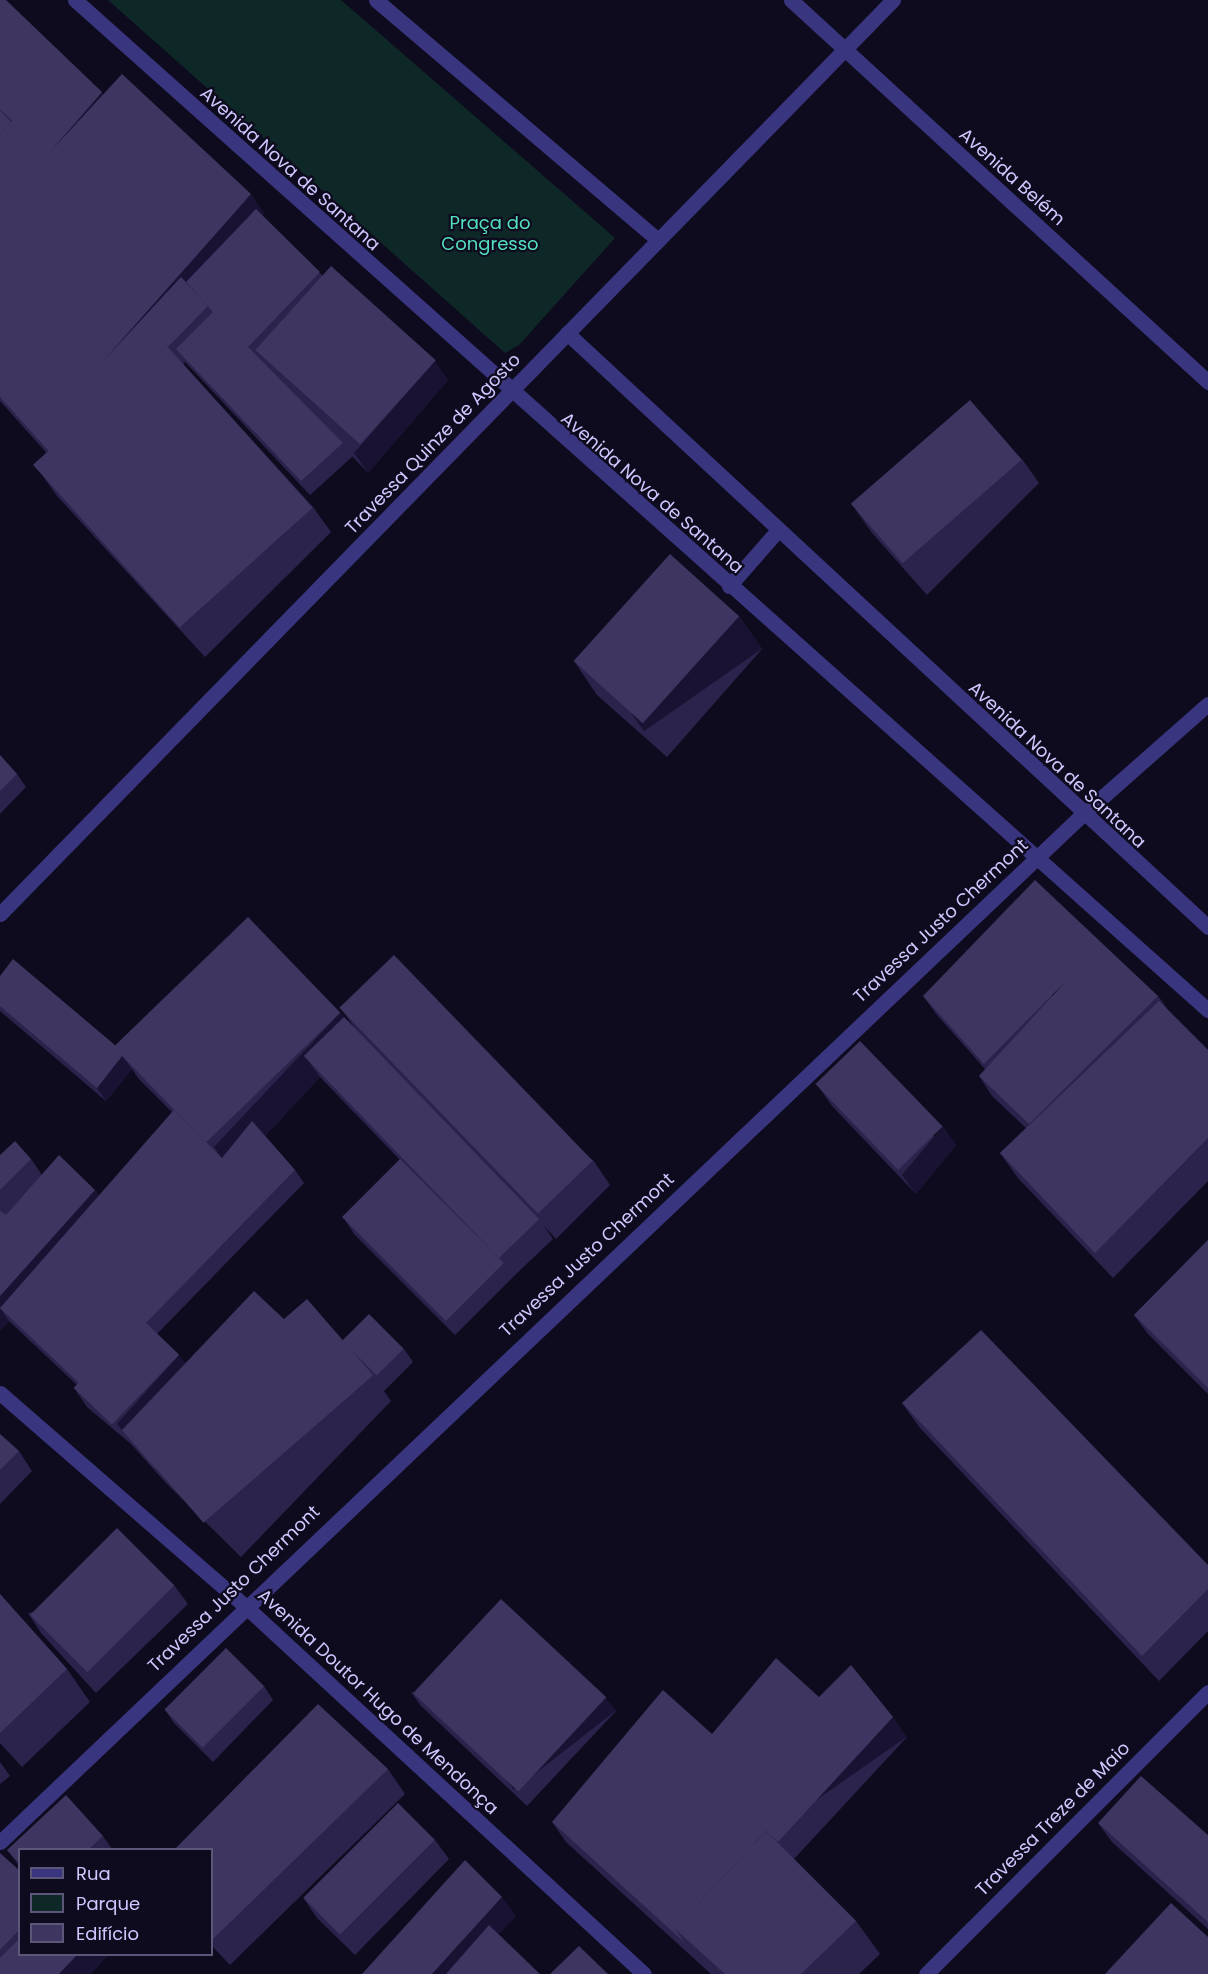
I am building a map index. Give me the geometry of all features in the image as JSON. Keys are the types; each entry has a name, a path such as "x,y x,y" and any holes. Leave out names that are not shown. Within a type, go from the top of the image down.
{"street":[{"name":"Avenida Nova de Santana","path":"75,0 511,394 1038,857 1208,1010"},
{"path":"376,0 656,238"},
{"name":"Avenida Belém","path":"791,0 1208,382"},
{"name":"Travessa Quinze de Agosto","path":"0,914 511,394 656,238 893,0"},
{"name":"Avenida Nova de Santana","path":"567,333 1082,815 1208,927"},
{"path":"729,586 778,530"},
{"name":"Travessa Justo Chermont","path":"0,1842 244,1605 1082,815 1208,704"},
{"name":"Avenida Doutor Hugo de Mendonça","path":"0,1393 244,1605 644,1974"},
{"name":"Travessa Treze de Maio","path":"926,1974 1208,1692"}],"green space":[{"name":"Praça do Congresso","path":"108,0 341,0 615,238 519,345 505,353"}],"building":[{"path":"0,0 6,0 102,92 50,152 122,74 251,194 103,361 181,277 208,306 54,457 0,397 0,135 12,121 0,109"},
{"path":"0,110 11,122 0,135"},
{"path":"256,209 320,272 248,347 343,443 301,481 176,349 213,312 186,282"},
{"path":"331,266 436,360 360,444 255,350"},
{"path":"166,345 313,508 180,628 33,465"},
{"path":"970,400 1022,460 903,563 851,504"},
{"path":"670,554 739,616 643,723 574,661"},
{"path":"0,755 17,774 0,791"},
{"path":"1035,880 1158,996 1029,1124 979,1076 1067,980 984,1064 923,996"},
{"path":"248,917 340,1013 206,1143 113,1047"},
{"path":"394,955 593,1161 538,1214 339,1008"},
{"path":"13,959 122,1051 120,1053 122,1056 97,1088 0,1006 0,976"},
{"path":"1159,1001 1208,1050 1208,1138 1095,1253 1000,1153"},
{"path":"344,1017 539,1219 499,1258 304,1056"},
{"path":"860,1041 943,1127 898,1170 815,1084"},
{"path":"174,1110 222,1158 252,1121 295,1170 146,1323 141,1318 79,1383 0,1308"},
{"path":"15,1141 31,1159 0,1190 0,1155"},
{"path":"59,1155 95,1190 0,1296 0,1211 6,1215"},
{"path":"400,1159 504,1263 446,1321 342,1217"},
{"path":"1208,1240 1208,1388 1134,1315"},
{"path":"254,1291 286,1321 149,1459 157,1471 122,1430"},
{"path":"307,1299 373,1375 203,1523 137,1447"},
{"path":"369,1314 404,1349 377,1376 342,1341"},
{"path":"141,1318 179,1355 112,1425 74,1388"},
{"path":"981,1330 1208,1565 1208,1589 1142,1656 902,1403"},
{"path":"0,1434 19,1451 0,1470"},
{"path":"117,1528 174,1585 87,1672 30,1615"},
{"path":"0,1594 67,1669 0,1733"},
{"path":"501,1599 606,1697 518,1792 413,1693"},
{"path":"226,1648 264,1686 203,1748 164,1710"},
{"path":"776,1658 819,1697 851,1665 893,1717 778,1842 766,1831 675,1929 685,1943 552,1822 663,1690 712,1734"},
{"path":"318,1704 388,1769 213,1939 213,1848 176,1848"},
{"path":"1141,1776 1208,1835 1208,1922 1098,1823"},
{"path":"66,1795 103,1836 90,1848 18,1848 18,1862 7,1850"},
{"path":"398,1803 435,1840 340,1935 303,1898"},
{"path":"766,1831 856,1921 801,1974 725,1974 675,1929"},
{"path":"0,1853 18,1869 18,1931 0,1950"},
{"path":"465,1860 502,1897 432,1974 362,1974"},
{"path":"1171,1903 1208,1937 1208,1974 1105,1974"},
{"path":"489,1925 540,1974 446,1974"},
{"path":"18,1940 18,1956 76,1956 59,1974 0,1974 0,1958"},
{"path":"579,1946 608,1974 550,1974"}]}
